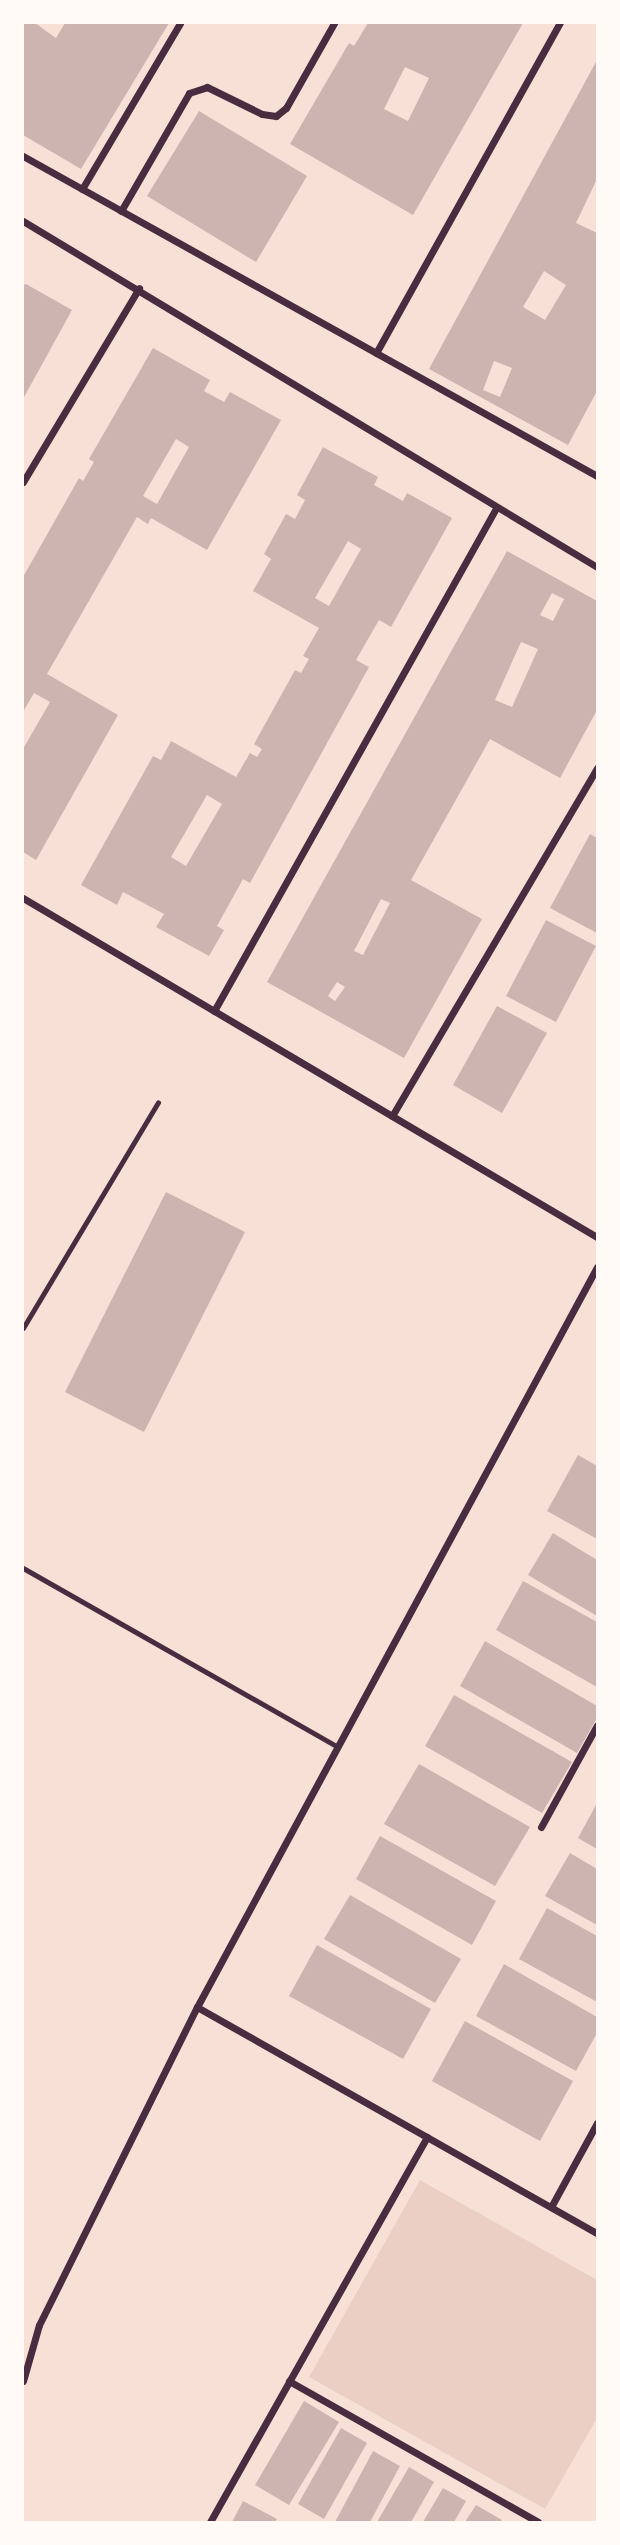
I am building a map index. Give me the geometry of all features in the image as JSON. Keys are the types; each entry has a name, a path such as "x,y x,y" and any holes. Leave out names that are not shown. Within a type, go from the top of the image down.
{"street":[{"path":"82,189 180,23"},
{"path":"121,211 189,93 207,87 262,114 276,116 286,108 334,23"},
{"path":"376,353 560,23"},
{"path":"23,156 597,476"},
{"path":"23,223 139,288 495,510 597,567"},
{"path":"23,482 139,288"},
{"path":"214,1011 495,510"},
{"path":"393,1116 597,768"},
{"path":"23,898 597,1237"},
{"path":"23,2381 39,2325 198,2007 597,1267"},
{"path":"541,1827 597,1725"},
{"path":"198,2007 597,2234"},
{"path":"551,2207 597,2123"},
{"path":"210,2522 427,2137"},
{"path":"289,2381 538,2522"}],"lane":[{"path":"23,1328 158,1102"},
{"path":"23,1568 338,1747"}],"shaded area":[{"path":"420,2180 597,2280 597,2418 545,2509 309,2377"}],"building":[{"path":"23,23 35,23 56,38 65,23 169,23 81,169 23,135"},
{"path":"368,23 523,23 413,215 290,144 349,43 354,46","holes":["405,67 429,78 408,121 384,109"]},
{"path":"597,60 597,179 576,223 597,233 597,391 568,445 429,369","holes":["544,271 566,285 545,320 523,307","494,361 512,368 500,397 483,390"]},
{"path":"199,111 307,176 256,262 147,196"},
{"path":"26,284 72,310 23,399 23,285"},
{"path":"153,348 210,380 204,391 224,402 230,392 281,420 207,550 151,518 148,524 137,517 47,674 118,715 36,860 23,852 23,749 50,702 34,693 23,712 23,577 79,478 83,481 94,462 89,459","holes":["176,439 189,447 157,504 143,496"]},
{"path":"323,447 378,477 374,485 403,501 407,493 452,518 391,627 379,620 356,660 369,667 250,883 243,879 217,926 224,930 209,956 156,927 164,914 123,892 117,905 81,885 153,756 161,760 171,741 236,777 250,753 257,757 262,749 254,744 295,670 301,673 309,659 303,656 319,628 253,591 271,559 264,554 286,514 295,519 305,500 297,495","holes":["348,541 361,549 329,606 315,598","207,795 222,804 186,866 171,857"]},
{"path":"507,551 597,601 597,710 560,778 490,739 411,880 482,919 404,1058 267,982","holes":["552,593 564,599 553,621 540,615","521,642 538,649 512,707 495,700","381,899 390,903 363,955 354,951","337,982 345,987 335,1001 328,996"]},
{"path":"590,834 597,838 597,933 550,908"},
{"path":"546,920 596,946 556,1022 506,996"},
{"path":"497,1006 547,1033 502,1113 453,1085"},
{"path":"166,1192 245,1232 144,1432 65,1392"},
{"path":"578,1455 597,1466 597,1539 547,1511"},
{"path":"553,1533 597,1560 597,1616 528,1575"},
{"path":"523,1581 597,1622 597,1687 496,1630"},
{"path":"485,1641 597,1706 597,1718 577,1753 460,1686"},
{"path":"454,1695 572,1762 542,1813 425,1746"},
{"path":"419,1764 530,1827 495,1886 384,1824"},
{"path":"597,1803 597,1849 578,1838"},
{"path":"380,1836 496,1901 472,1945 356,1879"},
{"path":"570,1853 597,1869 597,1925 545,1896"},
{"path":"350,1895 461,1959 435,2003 324,1939"},
{"path":"547,1908 597,1936 597,2002 519,1959"},
{"path":"317,1945 431,2009 403,2059 289,1996"},
{"path":"504,1964 597,2017 597,2033 576,2071 476,2016"},
{"path":"465,2021 573,2081 540,2141 432,2081"},
{"path":"304,2401 339,2422 289,2505 255,2485"},
{"path":"341,2428 367,2443 324,2519 298,2504"},
{"path":"373,2451 400,2466 370,2522 335,2522"},
{"path":"409,2467 434,2482 411,2522 377,2522"},
{"path":"443,2488 466,2501 454,2522 423,2522"},
{"path":"243,2501 277,2519 275,2522 232,2522"},
{"path":"476,2505 502,2520 465,2522"}]}
